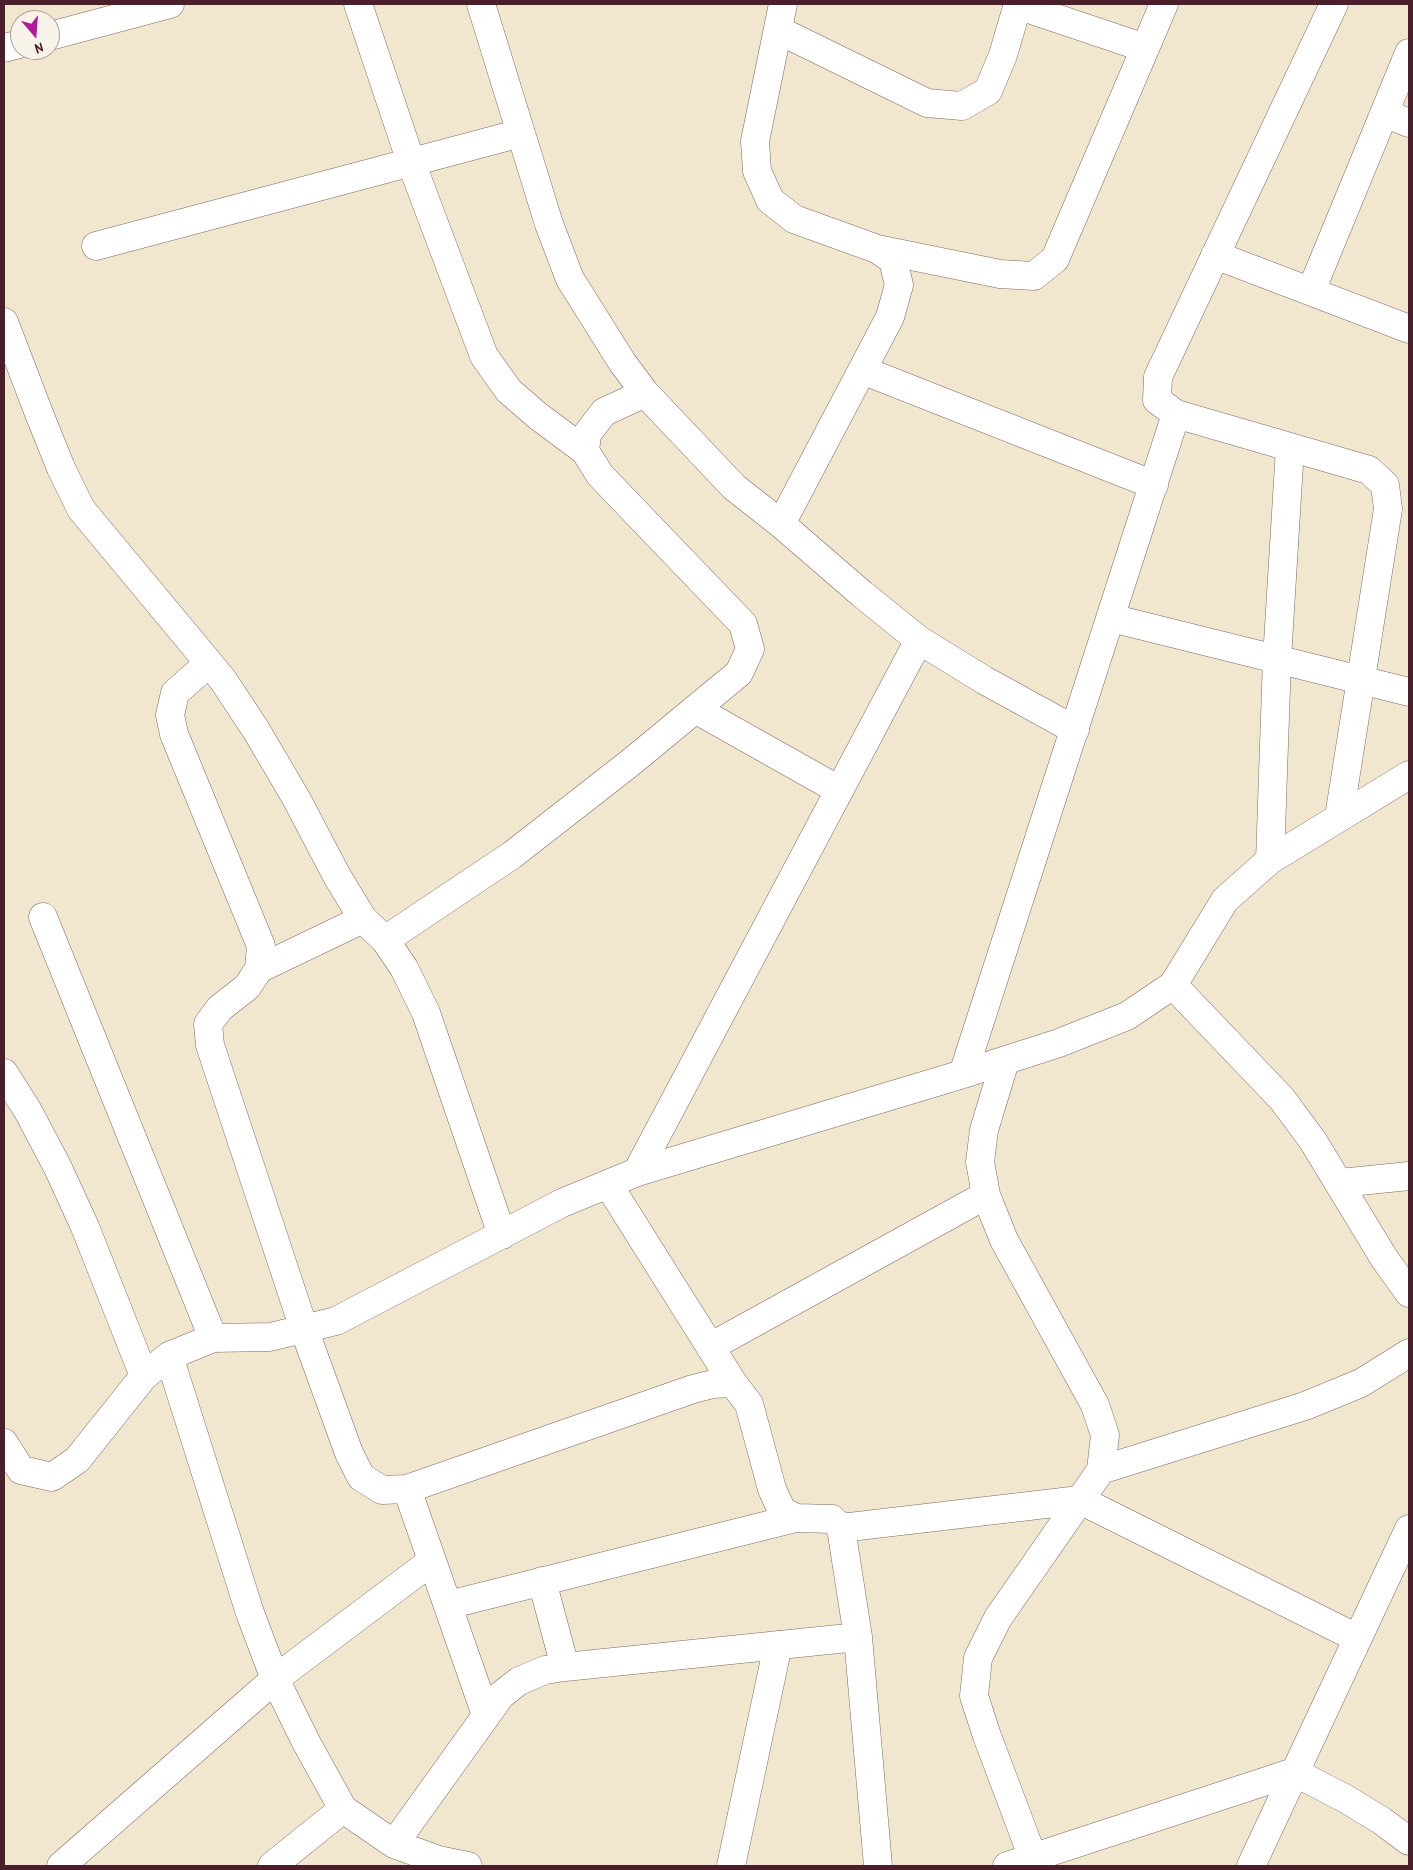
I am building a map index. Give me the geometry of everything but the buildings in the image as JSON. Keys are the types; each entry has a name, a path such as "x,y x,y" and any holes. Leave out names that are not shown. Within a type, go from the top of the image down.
{"street":[{"path":"60,33 170,4"},
{"path":"358,4 411,162 484,356 510,391 538,416 585,452 600,475 743,624 750,649 739,673 630,763 512,855 385,940"},
{"path":"481,4 550,224 570,279 622,362 645,393 734,487 918,640 984,680 1075,730"},
{"path":"783,4 755,141 757,171 770,200 794,219 877,249 1000,274 1034,276 1054,259 1058,252 1164,4"},
{"path":"778,30 928,103 962,106 988,91 1003,55 1018,4 1146,48"},
{"path":"1334,4 1158,377 1157,400 1176,414 1369,470 1385,485 1388,509 1339,817"},
{"path":"1311,292 1409,53"},
{"path":"1384,113 1409,124"},
{"path":"96,246 521,133"},
{"path":"780,524 890,317 899,284 893,260 877,249"},
{"path":"1215,255 1409,328"},
{"path":"4,322 51,442 81,509 223,680 296,798 337,876 363,919 385,940 404,968 426,1013 502,1235"},
{"path":"862,370 1154,485"},
{"path":"585,452 587,434 604,412 645,393"},
{"path":"963,1074 1176,414"},
{"path":"1270,860 1277,659 1290,448"},
{"path":"1111,618 1409,692"},
{"path":"637,1172 918,640"},
{"path":"209,663 175,694 170,715 174,734 261,946 259,969 247,987 220,1008 208,1024 210,1045 304,1329 349,1453 361,1477 382,1490 407,1489 693,1389 713,1384 733,1383"},
{"path":"695,709 839,790"},
{"path":"4,1443 21,1470 52,1477 77,1460 144,1376 169,1356 213,1338 270,1337 336,1321 562,1203 637,1172 963,1074 1059,1043 1127,1016 1173,985 1225,900 1270,860 1409,775"},
{"path":"43,917 213,1338"},
{"path":"259,969 363,919"},
{"path":"1173,985 1282,1099 1314,1141 1384,1258 1409,1293"},
{"path":"1005,1060 984,1130 980,1162 986,1195 1004,1240 1095,1405 1105,1435 1100,1470 998,1618 978,1658 974,1696 1033,1858"},
{"path":"4,1073 28,1111 58,1168 85,1227 144,1376"},
{"path":"1340,1183 1409,1176"},
{"path":"608,1184 733,1383 749,1404 772,1489 782,1511 796,1518"},
{"path":"710,1347 986,1195"},
{"path":"1100,1470 1306,1406 1361,1383 1409,1353"},
{"path":"169,1356 250,1613 275,1679 306,1742 343,1809 394,1844 438,1860 468,1866"},
{"path":"407,1489 486,1715"},
{"path":"841,1528 1080,1500 1357,1638"},
{"path":"448,1605 796,1518 832,1519 841,1528 858,1637 878,1866"},
{"path":"1251,1866 1409,1529"},
{"path":"61,1866 275,1679 432,1561"},
{"path":"542,1581 564,1667"},
{"path":"394,1844 501,1695 518,1680 546,1670 564,1667 858,1637"},
{"path":"731,1866 778,1645"},
{"path":"1007,1866 1294,1772 1346,1799 1408,1837"},
{"path":"272,1866 343,1809"}]}
